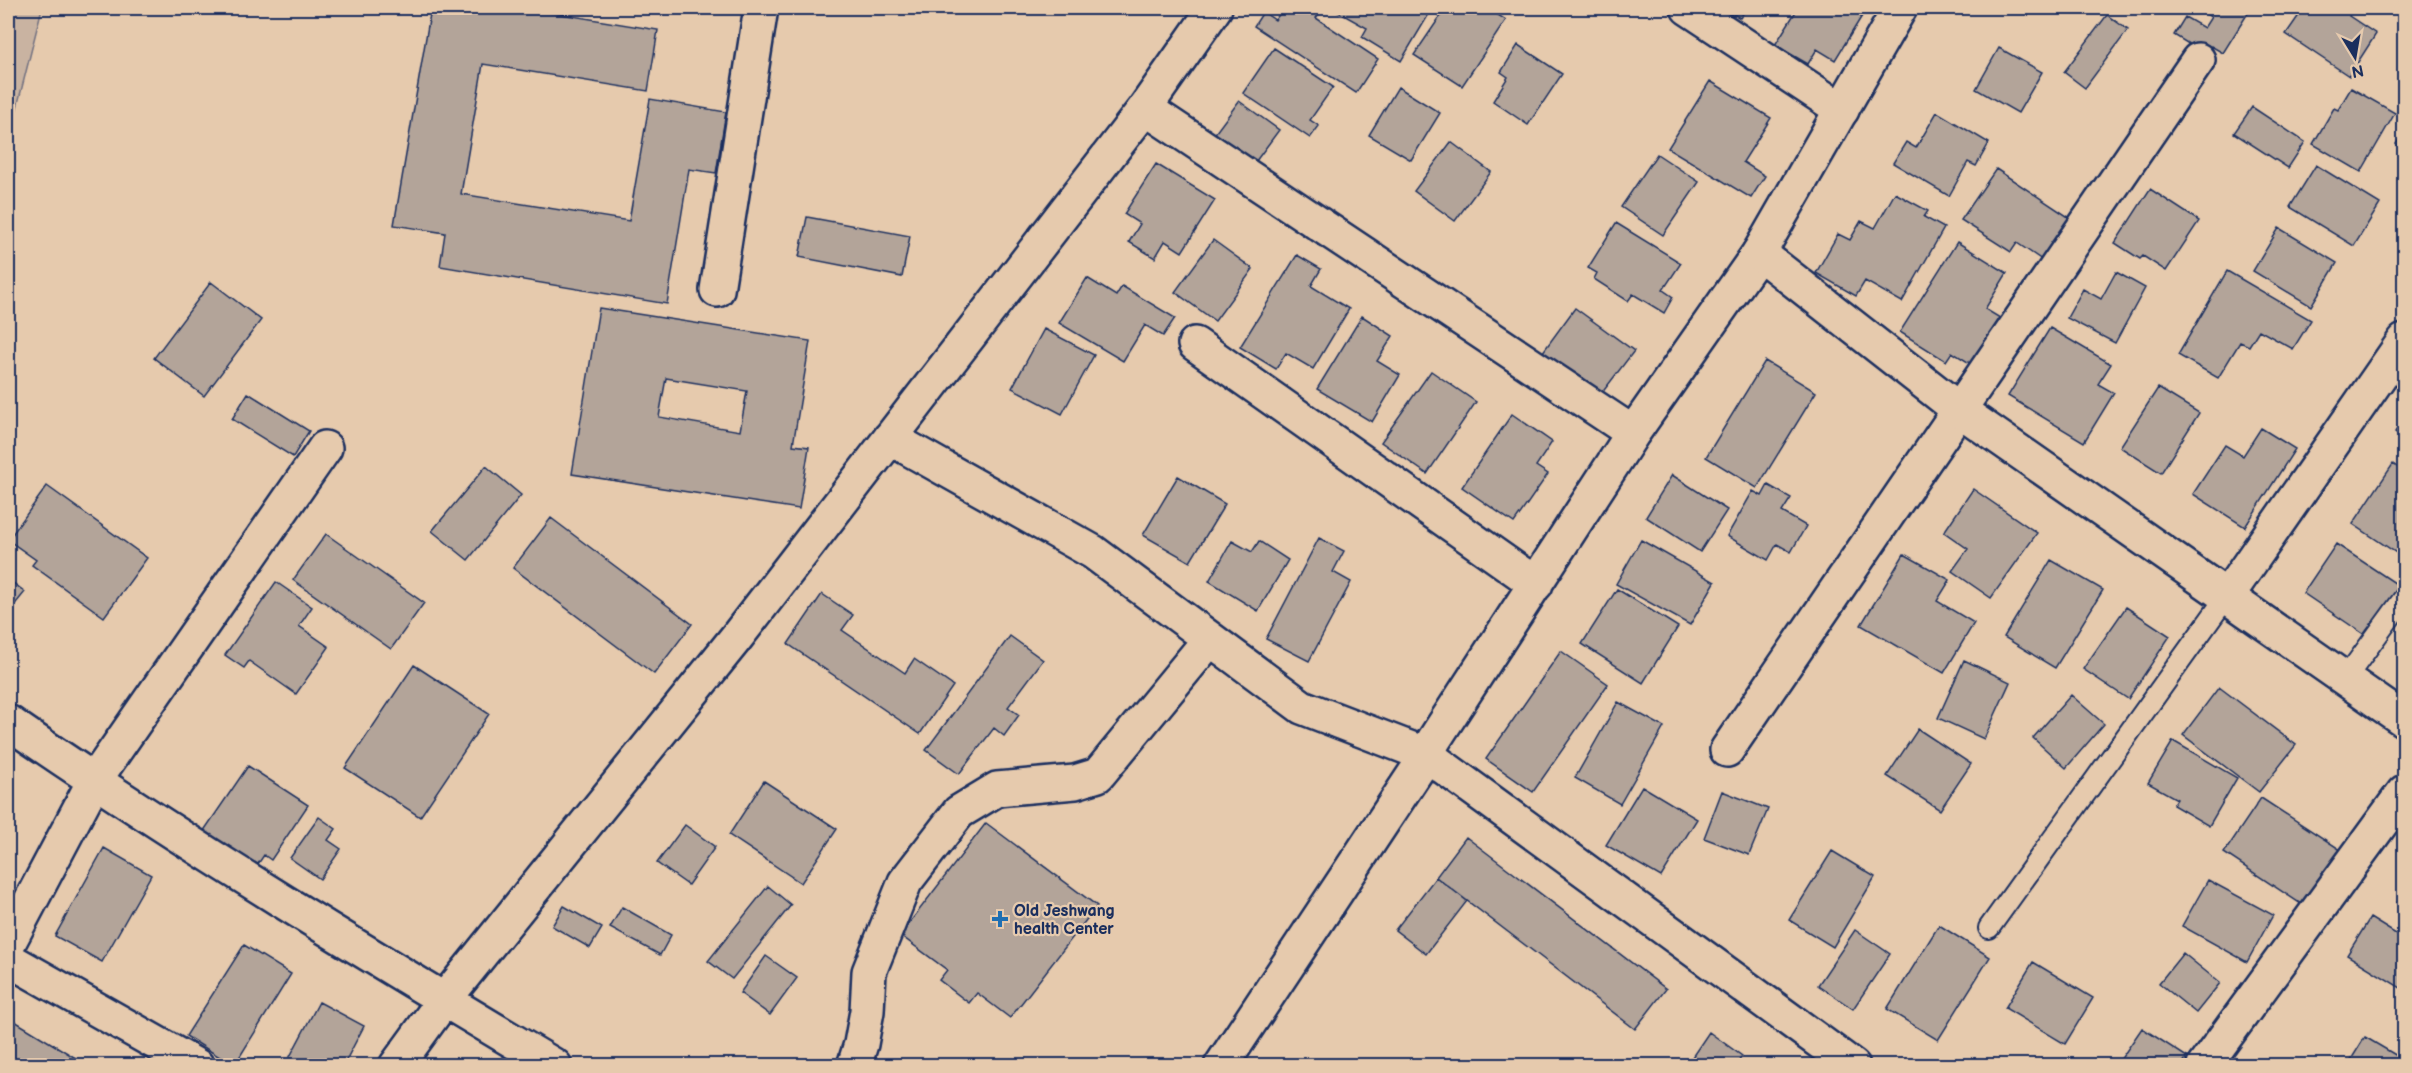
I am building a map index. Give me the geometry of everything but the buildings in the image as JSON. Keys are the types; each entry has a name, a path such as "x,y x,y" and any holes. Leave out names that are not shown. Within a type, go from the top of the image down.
{"street":[{"path":"717,290 761,8"},
{"path":"396,1065 444,1000 736,638 1144,108 1215,8"},
{"path":"1689,8 1842,110"},
{"path":"1221,1065 1427,755 1434,740 1633,433 1759,254 1900,8"},
{"path":"1726,750 2198,60"},
{"path":"1144,108 1633,433"},
{"path":"1759,254 1958,409 2404,720"},
{"path":"2227,596 2404,341"},
{"path":"1195,344 1536,584"},
{"path":"890,438 1093,552 1302,707 1427,755 1853,1065"},
{"path":"8,944 94,781 325,448"},
{"path":"854,1065 861,1044 867,1011 869,972 904,882 959,812 996,789 1075,782 1098,775 1210,639"},
{"path":"8,722 94,781 444,1000 555,1065"},
{"path":"2204,1065 2404,792"},
{"path":"8,959 197,1065"}],"lane":[{"path":"1989,928 2227,596"},
{"path":"2346,679 2404,598"}],"shaded area":[{"path":"8,8 42,8 8,143"}],"place":[{"name":"Old Jeshwang health Center","path":"1000,919"}]}
